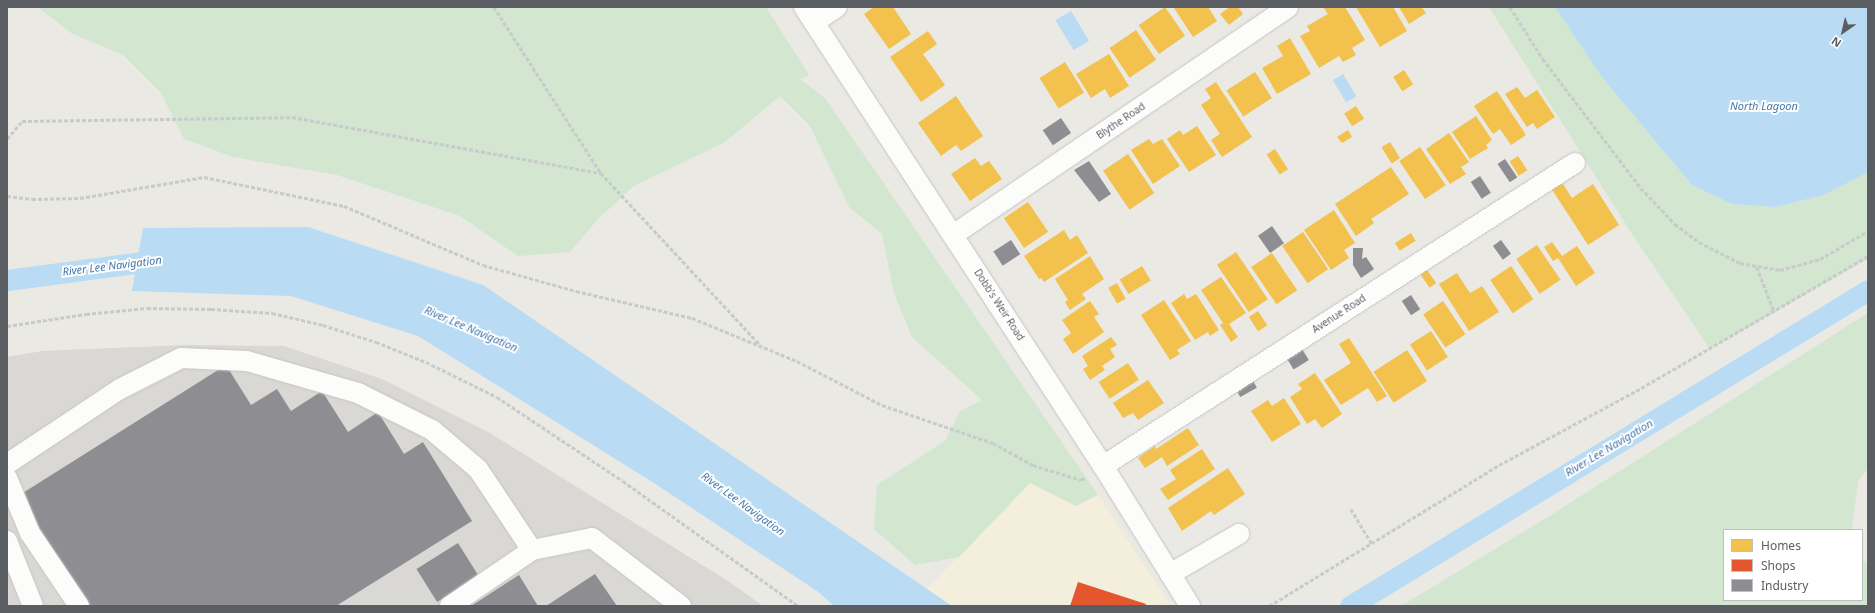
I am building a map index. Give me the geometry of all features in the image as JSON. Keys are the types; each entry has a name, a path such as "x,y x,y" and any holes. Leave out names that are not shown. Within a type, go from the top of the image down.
{"street":[{"path":"809,15 837,7"},
{"name":"Blythe Road","path":"953,235 1288,7"},
{"name":"Dobb's Weir Road","path":"809,15 1103,466 1190,606"},
{"name":"Avenue Road","path":"1103,466 1575,162"},
{"path":"7,464 120,389 181,358 248,361 358,393 432,430 478,469 532,550"},
{"path":"7,478 30,533 79,606"},
{"path":"1170,574 1240,534"},
{"path":"450,606 532,550 592,538 681,606"},
{"path":"7,541 33,606"}],"path":[{"path":"494,7 601,173 762,347"},
{"path":"1510,7 1543,59 1641,188 1675,224 1720,254 1757,268 1780,270 1820,259 1868,231"},
{"path":"7,139 22,121 292,117 601,173"},
{"path":"7,196 32,199 80,198 204,178 344,206 483,265 576,291 692,318 797,361 882,405 993,443 1033,465 1081,480 1103,466"},
{"path":"1269,606 1372,544 1499,464 1636,391 1868,256"},
{"path":"1757,268 1774,310"},
{"path":"1351,509 1372,544"}],"shaded area":[{"path":"186,345 284,346 382,379 490,433 728,581 763,606 7,606 7,357 42,351"},
{"path":"1030,483 1076,506 1098,495 1171,606 952,606 926,590"}],"green space":[{"path":"38,7 766,7 809,75 800,79 825,98 1098,495 1076,506 1030,483 959,557 915,565 874,529 877,485 945,441 960,411 982,400 912,337 894,293 882,234 849,207 810,126 780,96 725,142 634,186 598,219 570,252 518,256 460,216 337,175 233,157 184,139 161,93 123,55 71,33"},
{"path":"1489,7 1555,7 1601,76 1692,185 1732,204 1775,207 1824,195 1868,172 1868,259 1710,349 1632,234"},
{"path":"1868,313 1868,468 1858,481 1852,529 1723,529 1723,601 1863,601 1863,559 1868,566 1868,606 1401,606 1551,515"}],"water":[{"name":"North Lagoon","path":"1555,7 1868,7 1868,172 1824,195 1775,207 1732,204 1692,185 1601,76"},
{"path":"1071,11 1089,41 1074,50 1056,20"},
{"path":"1343,74 1356,96 1346,102 1333,80"},
{"path":"308,227 483,285 952,606 834,606 817,591 654,483 418,336 291,296 132,291 143,228"}],"building: Homes":[{"path":"874,7 893,7 911,34 889,49 864,14"},
{"path":"1165,7 1185,36 1159,54 1139,25"},
{"path":"1208,7 1217,21 1193,37 1174,8"},
{"path":"1230,7 1238,7 1243,14 1229,25 1220,14"},
{"path":"1323,7 1345,7 1365,40 1352,48 1356,55 1343,62 1339,56 1319,68 1300,36 1310,31 1307,26 1328,14"},
{"path":"1356,7 1393,7 1407,31 1380,47"},
{"path":"1399,7 1425,7 1422,8 1426,13 1409,24"},
{"path":"1136,30 1156,60 1130,78 1109,48"},
{"path":"928,31 937,44 923,54 945,85 921,102 890,57"},
{"path":"1290,38 1311,74 1277,94 1262,68 1283,56 1277,46"},
{"path":"1109,54 1129,86 1110,98 1105,89 1091,98 1076,74"},
{"path":"1065,62 1084,93 1059,108 1040,78"},
{"path":"1404,70 1413,84 1402,91 1393,77"},
{"path":"1255,72 1272,98 1243,117 1226,91"},
{"path":"1216,82 1252,137 1222,157 1211,140 1220,134 1201,105 1211,98 1205,89"},
{"path":"1517,87 1525,98 1537,90 1555,117 1537,129 1533,123 1527,127 1505,94"},
{"path":"1497,91 1526,135 1511,145 1500,129 1493,134 1474,106"},
{"path":"956,96 983,136 961,151 956,145 941,156 918,123"},
{"path":"1356,106 1364,119 1352,126 1344,113"},
{"path":"1476,116 1492,140 1486,145 1488,148 1470,159 1452,132"},
{"path":"1197,126 1216,155 1189,172 1167,139 1180,130 1183,135"},
{"path":"1348,130 1352,137 1342,143 1337,137"},
{"path":"1449,133 1469,162 1461,167 1466,174 1450,184 1426,149"},
{"path":"1149,139 1153,144 1162,139 1180,166 1153,184 1131,150"},
{"path":"1390,142 1400,158 1392,163 1382,147"},
{"path":"1420,147 1446,185 1425,199 1399,161"},
{"path":"1275,149 1288,169 1280,175 1267,154"},
{"path":"1128,154 1154,193 1129,210 1103,171"},
{"path":"1518,156 1527,170 1519,176 1510,161"},
{"path":"975,158 981,166 989,161 1002,179 970,201 951,174"},
{"path":"1391,167 1409,194 1371,219 1374,223 1356,236 1335,204"},
{"path":"1561,181 1572,198 1593,184 1619,225 1588,245 1551,188"},
{"path":"1028,202 1048,232 1024,248 1004,218"},
{"path":"1334,210 1355,243 1344,250 1349,258 1331,270 1304,230"},
{"path":"1064,230 1070,240 1077,235 1088,253 1044,282 1041,278 1039,279 1024,256"},
{"path":"1303,232 1328,269 1307,283 1282,246"},
{"path":"1411,233 1416,241 1400,251 1395,243"},
{"path":"1552,242 1562,256 1577,246 1595,273 1576,286 1558,258 1553,261 1544,247"},
{"path":"1537,245 1560,280 1540,294 1516,259"},
{"path":"1236,252 1268,299 1249,312 1217,265"},
{"path":"1272,253 1297,290 1276,304 1251,267"},
{"path":"1090,256 1104,279 1082,294 1086,299 1070,310 1065,302 1068,300 1055,279"},
{"path":"1142,266 1151,281 1128,294 1120,279"},
{"path":"1511,266 1533,299 1513,313 1490,280"},
{"path":"1427,270 1436,283 1430,288 1420,275"},
{"path":"1457,273 1470,293 1482,286 1499,312 1469,331 1439,284"},
{"path":"1221,277 1246,313 1229,324 1238,337 1231,342 1220,325 1223,323 1201,290"},
{"path":"1117,283 1126,299 1117,304 1108,288"},
{"path":"1184,294 1187,299 1196,294 1219,330 1210,336 1208,332 1195,340 1171,303"},
{"path":"1164,300 1191,341 1177,350 1180,354 1170,360 1141,315"},
{"path":"1090,301 1099,314 1094,317 1104,332 1073,354 1063,339 1071,333 1062,320"},
{"path":"1443,301 1465,334 1445,348 1423,314"},
{"path":"1258,311 1267,325 1258,331 1249,317"},
{"path":"1431,331 1448,357 1427,371 1410,345"},
{"path":"1111,337 1117,345 1110,349 1115,357 1102,366 1105,370 1090,380 1083,369 1088,366 1082,356"},
{"path":"1349,338 1387,396 1377,402 1368,388 1341,405 1324,380 1351,363 1339,344"},
{"path":"1407,350 1427,381 1394,403 1373,372"},
{"path":"1128,363 1139,380 1110,399 1099,382"},
{"path":"1315,373 1342,414 1322,428 1315,419 1307,424 1290,397 1302,389 1298,384"},
{"path":"1148,380 1164,403 1138,420 1133,413 1123,418 1113,403"},
{"path":"1284,398 1301,424 1272,442 1251,411 1268,400 1272,406"},
{"path":"1188,428 1199,445 1167,466 1162,457 1145,468 1138,458 1155,446 1156,449"},
{"path":"1202,449 1215,469 1168,500 1160,489 1176,479 1170,470"},
{"path":"1228,468 1245,494 1214,515 1211,511 1182,531 1168,508"}],"building: Shops":[{"path":"1078,582 1146,604 1145,606 1070,606"}],"building: Industry":[{"path":"1061,118 1071,133 1053,145 1043,130"},
{"path":"1505,159 1517,177 1510,182 1498,164"},
{"path":"1089,161 1111,194 1099,202 1074,170"},
{"path":"1480,176 1491,193 1482,199 1471,182"},
{"path":"1272,226 1284,243 1270,253 1258,236"},
{"path":"1011,240 1020,254 1003,266 993,251"},
{"path":"1501,240 1511,254 1503,260 1493,246"},
{"path":"1353,248 1363,248 1362,259 1366,257 1374,269 1361,278 1353,265"},
{"path":"1411,295 1420,309 1411,315 1402,301"},
{"path":"1302,349 1309,360 1294,370 1287,359"},
{"path":"226,365 251,405 277,389 291,411 322,391 348,432 378,412 404,454 423,442 472,521 336,606 88,606 18,496"},
{"path":"1252,379 1257,388 1240,397 1235,388"},
{"path":"458,543 479,576 437,602 416,569"},
{"path":"595,574 617,606 546,606"},
{"path":"519,575 538,606 471,606"}],"waterway":[{"name":"River Lee Navigation","path":"7,280 165,259"},
{"name":"River Lee Navigation","path":"1350,606 1868,290"}]}
